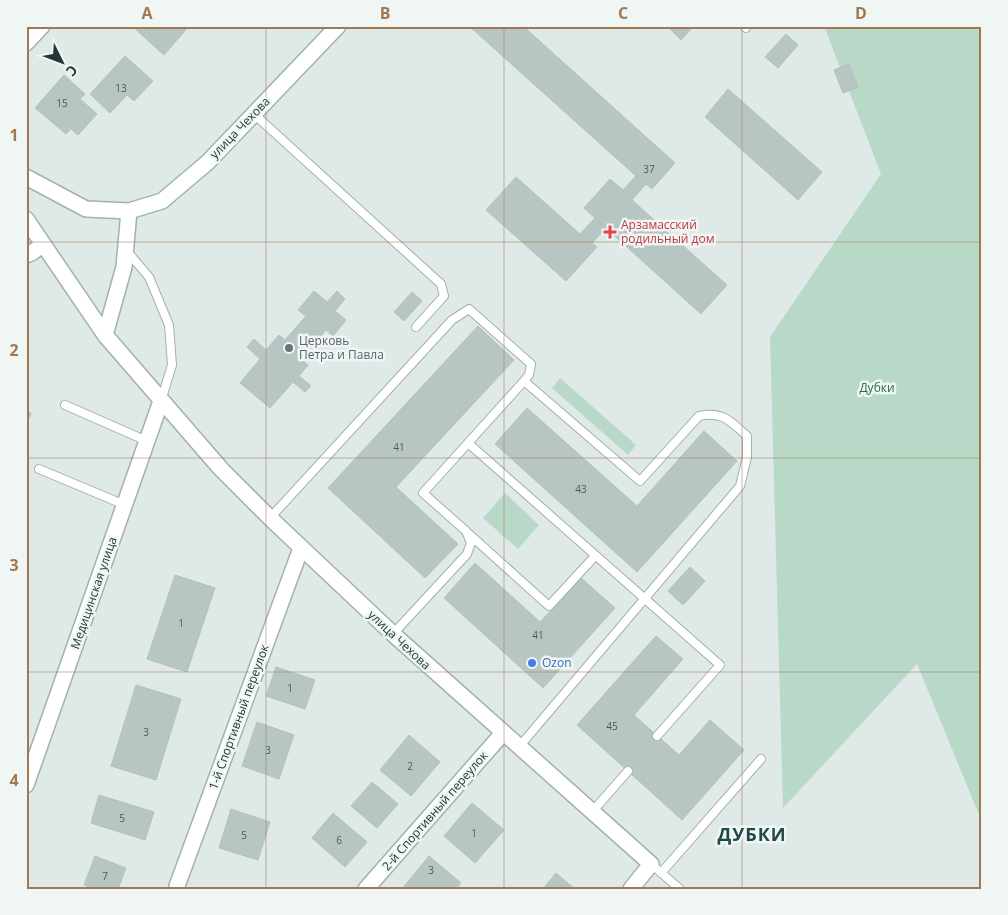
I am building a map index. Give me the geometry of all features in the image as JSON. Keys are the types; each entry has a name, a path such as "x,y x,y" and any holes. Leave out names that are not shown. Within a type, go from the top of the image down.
{"street":[{"path":"26,43 42,26"},
{"name":"улица Чехова","path":"26,177 86,209 129,211 162,202 208,162 338,26"},
{"path":"105,335 124,266 129,211"},
{"name":"улица Чехова","path":"26,219 105,335 221,469 392,634 656,868"},
{"path":"26,255 43,244"},
{"name":"Медицинская улица","path":"26,785 161,401"},
{"name":"1-й Спортивный переулок","path":"177,886 301,548"},
{"name":"2-й Спортивный переулок","path":"366,889 503,733"},
{"path":"631,889 656,868"}],"lane":[{"path":"254,114 442,284 444,296 416,327"},
{"path":"126,250 149,277 169,325 172,365 161,401"},
{"path":"270,518 452,320 469,309 531,364 529,375 423,493 549,606 595,556"},
{"path":"519,747 740,486 747,457 747,436 726,418 711,413 699,416 640,481 524,381"},
{"path":"65,405 147,441"},
{"path":"468,443 720,666 657,736"},
{"path":"39,469 124,505"},
{"path":"392,634 467,554 471,543 466,531"},
{"path":"680,889 656,868 762,759"},
{"path":"592,812 628,771"}],"green space":[{"name":"Дубки","path":"824,26 982,26 982,822 917,664 783,808 770,337 881,174"},
{"path":"560,378 636,445 628,455 552,388"},
{"path":"505,493 539,525 518,549 483,518"}],"building":[{"path":"132,26 189,26 164,55"},
{"path":"469,26 523,26 675,163 652,189 646,184 632,200 727,285 701,314 606,228 592,243 597,247 566,281 486,210 516,177 580,234 595,218 584,208 610,179 623,190 636,176"},
{"path":"667,26 694,26 681,40"},
{"path":"786,34 798,45 778,68 765,57"},
{"path":"125,56 153,81 134,101 127,95 110,113 90,94"},
{"path":"849,64 858,87 843,93 834,70"},
{"path":"64,75 85,94 80,99 97,114 78,135 71,129 66,134 35,108"},
{"path":"728,89 822,172 798,200 705,117"},
{"name":"Церковь Петра и Павла","path":"314,291 327,302 337,291 345,299 335,311 346,320 333,336 326,330 301,359 308,365 299,376 311,386 305,392 293,382 270,408 240,383 260,359 247,347 254,339 266,350 279,335 285,340 306,316 298,310"},
{"path":"412,292 422,301 404,321 394,312"},
{"path":"478,326 514,360 396,487 458,544 425,578 328,488"},
{"path":"527,408 637,506 704,431 737,461 637,572 495,444"},
{"path":"26,412 31,413 26,426"},
{"path":"475,563 540,622 581,578 615,608 543,688 444,598"},
{"path":"690,567 705,581 683,605 668,591"},
{"path":"175,575 215,588 187,672 147,659"},
{"path":"656,636 683,659 634,715 679,755 710,720 744,750 682,820 577,725"},
{"path":"276,667 315,680 305,709 266,696"},
{"path":"136,685 181,699 156,780 111,766"},
{"path":"257,722 294,735 279,779 242,766"},
{"path":"409,735 440,762 411,796 380,770"},
{"path":"372,782 398,804 377,828 351,806"},
{"path":"99,795 154,812 145,840 91,823"},
{"path":"472,803 504,830 475,863 444,836"},
{"path":"231,809 270,822 258,860 219,848"},
{"path":"333,813 367,842 345,867 312,838"},
{"path":"95,856 126,868 118,889 95,889 84,885"},
{"path":"429,856 461,883 456,889 402,889"},
{"path":"556,873 575,889 543,889"}],"place":[{"name":"Арзамасский родильный дом","path":"610,232"},
{"name":"Церковь Петра и Павла","path":"289,348"},
{"name":"Ozon","path":"532,663"}],"district":[{"name":"ДУБКИ","path":"752,835"}]}
